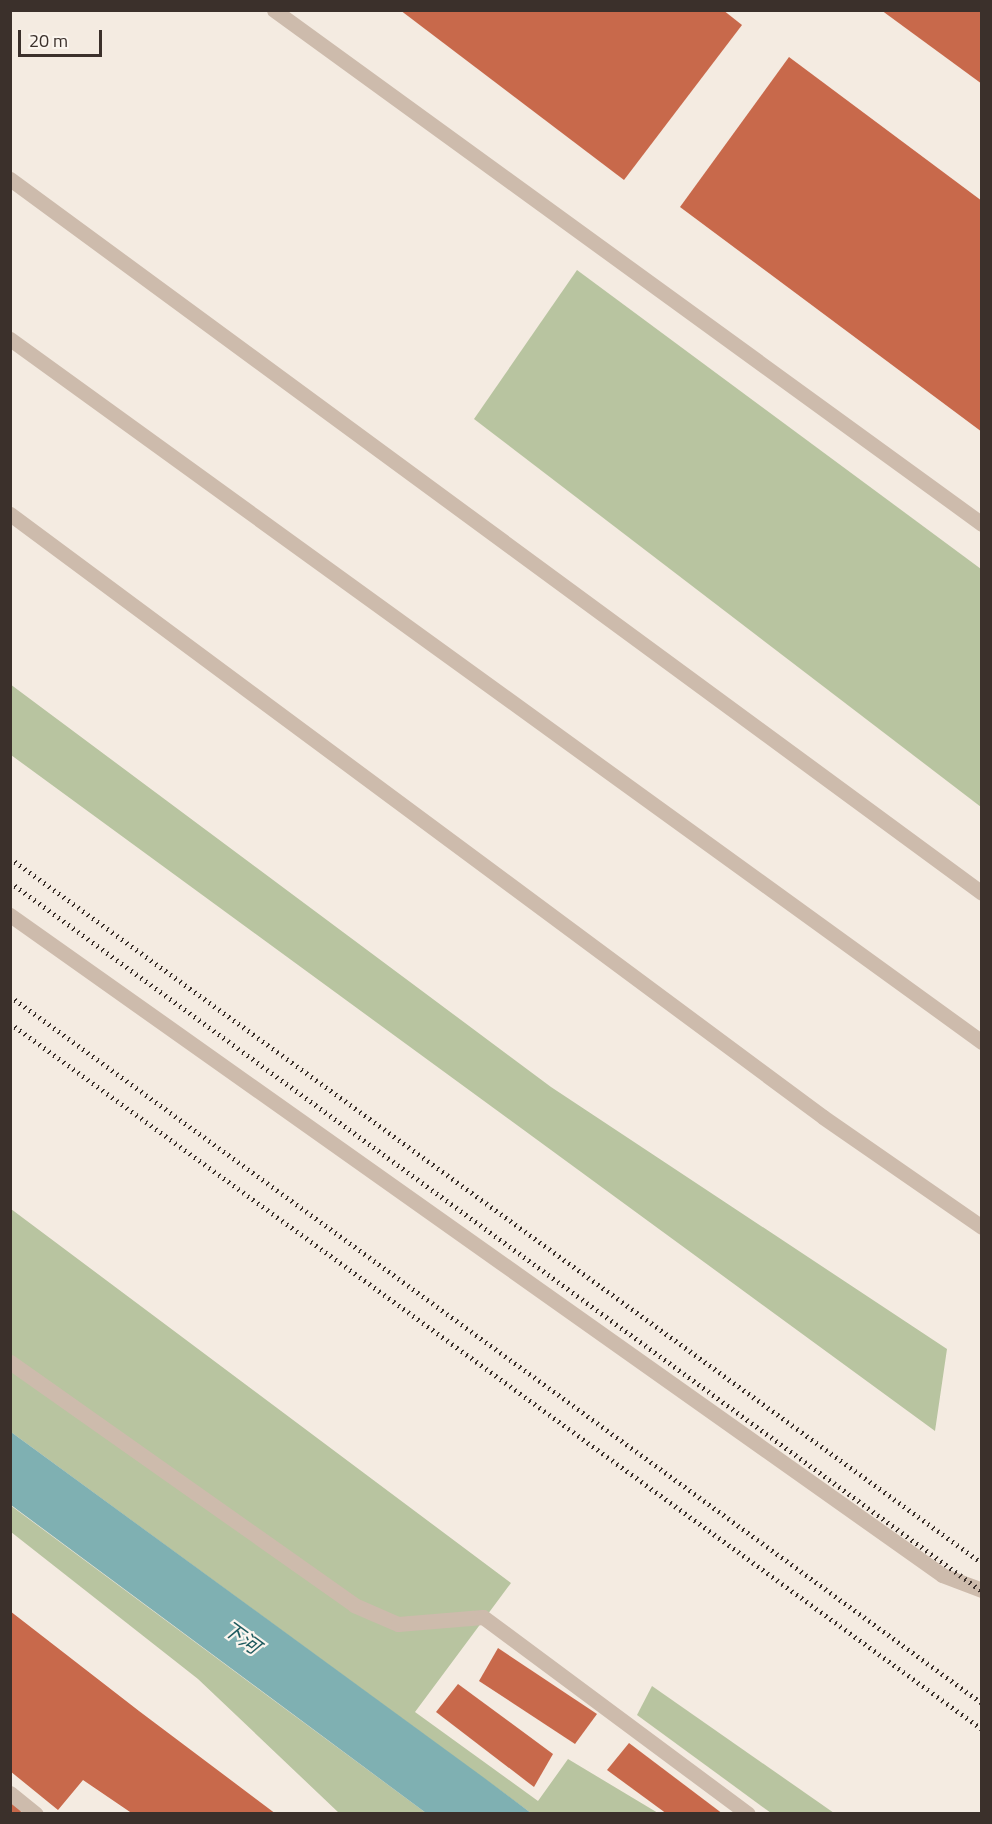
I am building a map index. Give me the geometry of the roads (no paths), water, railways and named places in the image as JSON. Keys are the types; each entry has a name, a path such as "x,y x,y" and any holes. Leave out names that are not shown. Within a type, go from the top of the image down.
{"street":[{"path":"274,10 981,524"},
{"path":"10,178 981,893"},
{"path":"10,339 981,1042"},
{"path":"10,514 804,1103 981,1227"},
{"path":"10,915 942,1575 981,1590"},
{"path":"10,1362 354,1605 398,1624 483,1617 748,1814"},
{"path":"10,1793 36,1814"}],"water":[{"name":"下河","path":"11,1432 531,1813 426,1813 11,1505"}],"railway":[{"path":"10,858 982,1563"},
{"path":"10,882 982,1591"},
{"path":"10,996 982,1703"},
{"path":"10,1023 982,1729"}]}
